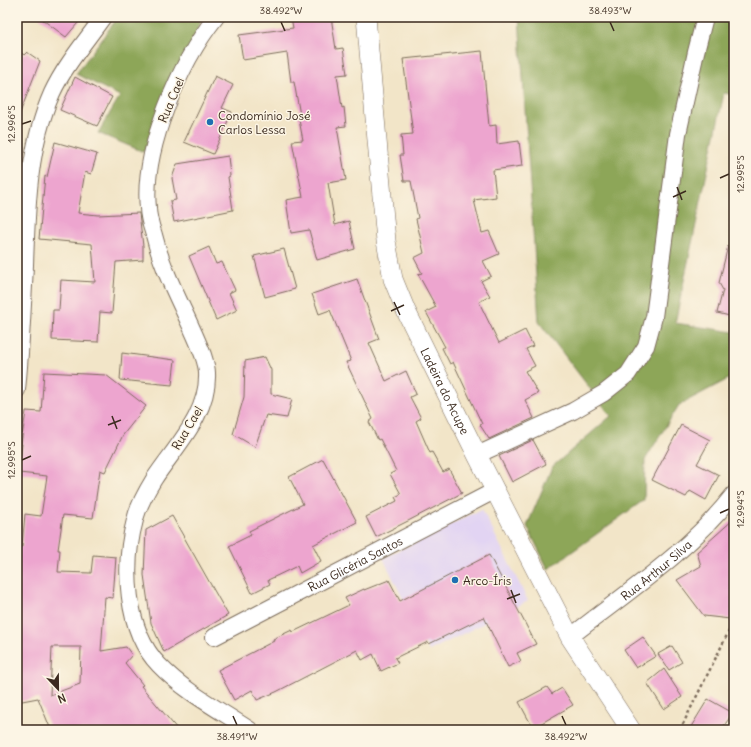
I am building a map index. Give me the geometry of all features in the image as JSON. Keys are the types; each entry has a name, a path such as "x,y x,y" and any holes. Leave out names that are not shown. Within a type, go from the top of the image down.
{"street":[{"path":"17,390 21,342 27,214 36,141 48,104 62,74 103,17"},
{"name":"Rua Cael","path":"216,17 206,28 192,54 160,122 152,154 148,182 148,208 154,235 162,261 203,355 207,372 207,386 202,406 195,420 154,479 142,500 135,520 131,541 129,587 132,609 139,633 149,653 157,664 177,683 196,697 250,730"},
{"name":"Ladeira do Acupe","path":"366,17 386,241 393,279 406,311 570,637 631,730"},
{"path":"478,455 573,411 604,393 628,374 646,346 654,317 678,134 705,17"},
{"name":"Rua Glicéria Santos","path":"214,637 496,490"},
{"name":"Rua Arthur Silva","path":"570,637 646,579 698,534 718,515 734,494"}],"path":[{"path":"680,730 734,621"}],"shaded area":[{"name":"Arco-Íris","path":"482,509 528,601 429,651 383,558"}],"green space":[{"path":"118,17 203,17 144,152 98,133 120,96 76,74"},
{"path":"519,17 734,17 734,95 724,93 675,323 734,332 734,376 679,405 645,460 644,500 548,569 527,526 552,467 611,416 539,322"}],"building":[{"path":"39,17 83,17 66,37"},
{"path":"291,17 331,17 336,49 343,48 347,74 337,75 342,108 344,107 346,126 337,127 346,180 328,183 335,225 349,221 355,249 317,260 309,230 291,233 286,200 303,197 292,141 303,140 294,82 291,82 287,53 243,60 239,35 293,28"},
{"path":"17,50 24,55 27,52 40,61 18,118 17,117"},
{"path":"482,51 489,126 496,125 497,144 519,141 522,166 493,170 496,197 474,200 482,233 489,231 499,254 483,261 491,276 481,281 490,296 479,302 499,343 525,330 533,346 526,349 535,366 525,371 538,393 525,400 534,418 489,439 480,425 482,424 453,362 450,364 442,348 445,347 426,312 436,307 418,274 422,273 414,258 424,253 416,219 418,218 411,181 404,181 400,155 403,155 401,135 413,134 403,59"},
{"name":"Condomínio José Carlos Lessa","path":"215,76 233,85 222,108 232,112 213,154 184,142"},
{"path":"75,77 112,97 97,126 60,110"},
{"path":"55,142 97,154 91,174 85,172 78,213 98,215 139,213 143,260 116,262 112,313 100,312 98,342 52,340 53,310 59,310 61,280 95,282 92,244 39,239 45,176 47,177"},
{"path":"228,156 230,176 228,177 233,210 174,222 170,201 176,200 172,178 177,164"},
{"path":"728,246 734,247 734,317 717,313 723,290 719,283"},
{"path":"209,247 216,264 222,262 235,290 229,293 237,310 216,320 189,256"},
{"path":"284,249 295,289 265,297 254,256"},
{"path":"357,279 379,339 369,343 386,381 406,371 416,394 410,397 421,418 416,421 430,453 432,452 443,472 449,469 462,493 376,537 366,517 397,501 395,497 401,494 390,474 396,471 380,439 378,440 369,422 373,419 346,362 351,361 330,310 319,314 312,294"},
{"path":"122,353 175,360 172,385 120,380"},
{"path":"265,357 271,370 271,394 292,399 287,418 266,415 255,447 233,434 244,397 245,361"},
{"path":"44,372 106,375 146,406 123,435 105,472 100,470 93,518 63,515 58,550 60,550 58,572 91,573 93,555 116,557 113,598 105,597 101,651 126,647 132,655 125,663 143,685 141,686 178,730 51,730 38,698 17,702 17,546 22,547 25,514 41,516 47,476 19,473 21,444 26,411 41,412","holes":["52,647 81,647 80,684 50,695"]},
{"path":"681,425 710,440 697,464 719,475 706,500 690,491 686,497 652,480"},
{"path":"533,440 546,464 512,482 499,456"},
{"path":"323,459 357,522 313,545 321,561 300,573 297,566 268,580 270,584 252,593 229,546 251,535 249,531 303,504 289,477"},
{"path":"172,516 228,615 164,652 151,623 144,575 146,530"},
{"path":"734,519 734,610 730,619 704,616 677,580 701,566 697,552"},
{"path":"489,555 536,644 517,653 521,661 508,667 484,617 429,644 428,642 395,658 398,663 381,671 373,654 362,660 357,650 276,692 257,700 252,690 234,700 218,670 274,641 273,639 292,630 293,632 349,605 345,598 364,589 389,580 400,601"},
{"path":"643,637 656,656 636,668 624,650"},
{"path":"672,646 682,662 669,670 658,654"},
{"path":"664,669 682,697 664,709 647,683"},
{"path":"547,687 552,694 562,688 573,705 533,728 519,702"},
{"path":"708,699 733,713 721,730 689,730"}],"place":[{"name":"Condomínio José Carlos Lessa","path":"210,122"},
{"name":"Arco-Íris","path":"455,580"}]}
